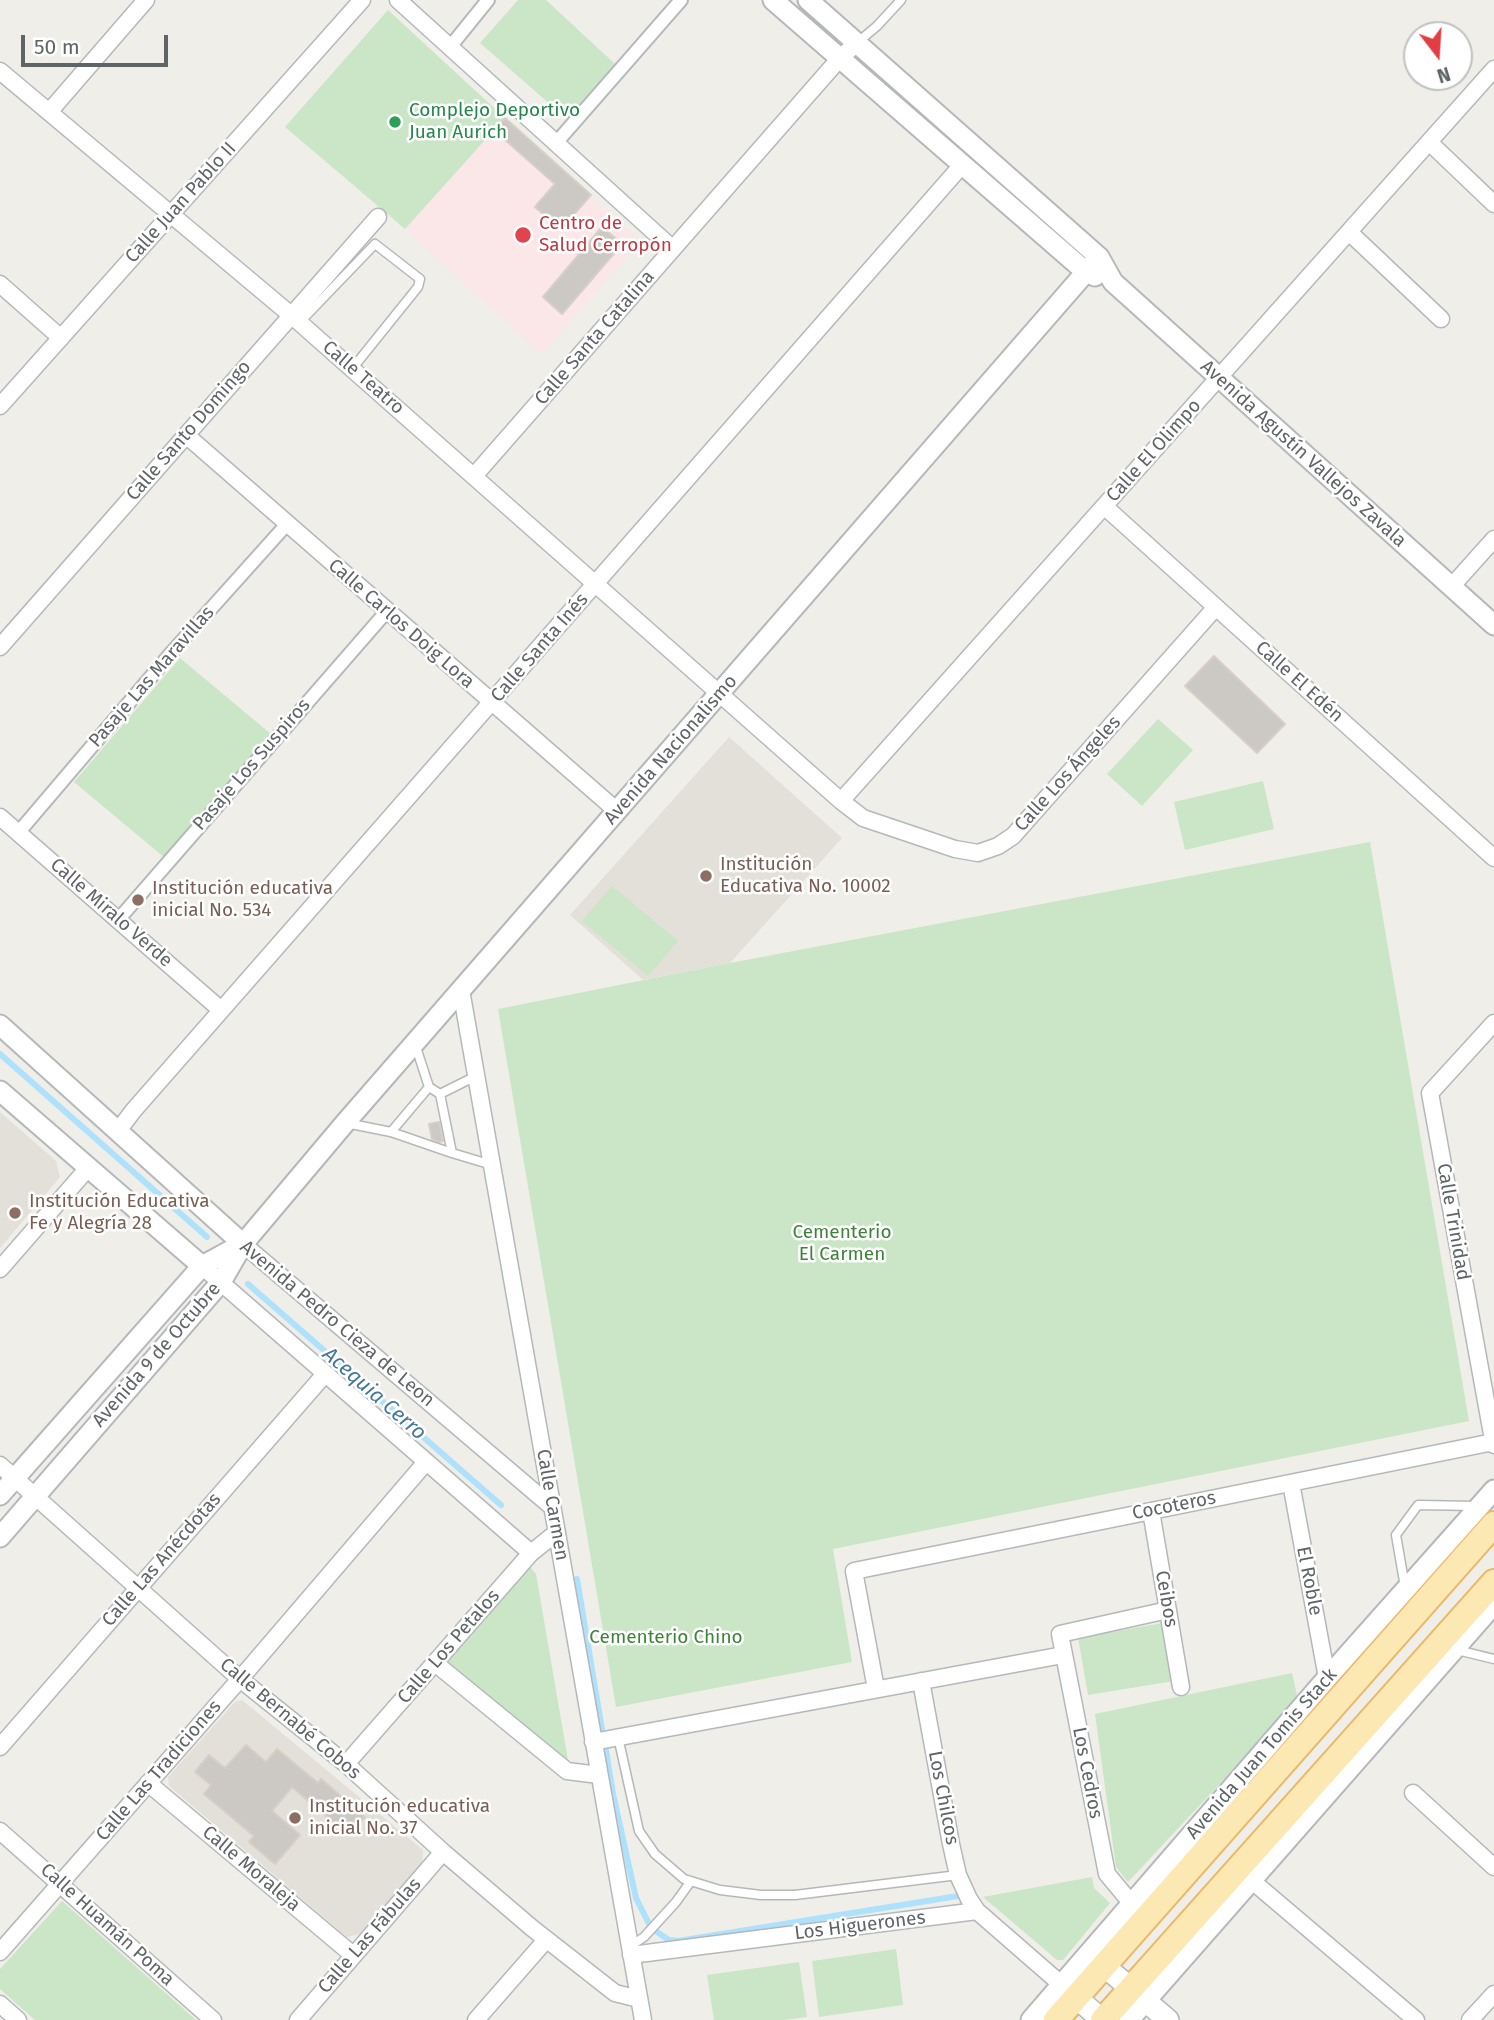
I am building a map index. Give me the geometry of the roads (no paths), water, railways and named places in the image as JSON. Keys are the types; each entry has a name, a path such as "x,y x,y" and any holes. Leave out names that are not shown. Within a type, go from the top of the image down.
{"main road":[{"name":"Avenida Juan Tomis Stack","path":"1056,2020 1069,1991 1487,1516"},
{"path":"1069,1991 1103,2020 1138,1994 1494,1582"},
{"path":"1097,1960 1168,2020"}],"street":[{"path":"49,112 146,0"},
{"name":"Calle Juan Pablo II","path":"0,406 362,0"},
{"path":"398,0 673,248"},
{"path":"450,47 488,0"},
{"path":"556,143 681,0"},
{"name":"Avenida Agustín Vallejos Zavala","path":"773,0 1086,272 1113,282"},
{"name":"Avenida Agustín Vallejos Zavala","path":"807,0 1099,257 1113,282 1494,625"},
{"name":"Calle Santa Catalina","path":"474,476 840,58 857,43"},
{"name":"Calle El Olimpo","path":"841,801 1494,69"},
{"name":"Calle Teatro","path":"0,71 295,318 720,693"},
{"path":"1429,142 1494,204"},
{"name":"Calle Santa Inés","path":"118,1131 962,165"},
{"name":"Calle Santo Domingo","path":"0,647 186,435 295,318 378,217"},
{"path":"1349,232 1441,318"},
{"name":"Avenida Nacionalismo","path":"243,1244 345,1123 1099,257"},
{"path":"0,284 61,338"},
{"name":"Calle Carlos Doig Lora","path":"186,435 617,811"},
{"name":"Calle El Edén","path":"1104,506 1494,858"},
{"name":"Pasaje Las Maravillas","path":"18,833 173,651 287,524"},
{"path":"1451,587 1494,539"},
{"name":"Calle Los Ángeles","path":"720,693 863,818 955,849 978,852 998,846 1013,836 1216,607"},
{"name":"Pasaje Los Suspiros","path":"118,920 387,611"},
{"name":"Calle Miralo Verde","path":"0,817 221,1010"},
{"name":"Calle Carmen","path":"461,990 643,2020"},
{"name":"Calle Trinidad","path":"1493,1443 1430,1093 1494,1023"},
{"name":"Avenida Pedro Cieza de Leon","path":"0,1025 243,1244 552,1507"},
{"path":"0,1091 531,1553"},
{"path":"0,1269 88,1168"},
{"name":"Avenida 9 de Octubre","path":"0,1495 7,1472 202,1266 243,1244"},
{"name":"Avenida 9 de Octubre","path":"0,1537 221,1282 243,1244"},
{"name":"Calle Las Anécdotas","path":"0,1747 325,1374"},
{"name":"Cocoteros","path":"876,1689 854,1571 1493,1443"},
{"name":"Calle Las Tradiciones","path":"0,1952 426,1462"},
{"name":"Calle Bernabé Cobos","path":"7,1472 240,1679 346,1765 546,1940 615,1993 639,1998"},
{"name":"El Roble","path":"1291,1483 1328,1678"},
{"name":"Avenida Juan Tomis Stack","path":"1097,1960 1132,1904 1328,1678 1406,1590 1487,1516 1494,1490"},
{"name":"Ceibos","path":"1151,1511 1181,1686"},
{"name":"Calle Los Petalos","path":"346,1765 531,1553 556,1533"},
{"path":"1129,2020 1138,1994 1251,1880 1494,1604"},
{"name":"Los Cedros","path":"1132,1904 1107,1874 1060,1634 1168,1610"},
{"path":"593,1742 1063,1655"},
{"path":"435,1663 567,1771 599,1775"},
{"name":"Los Chilcos","path":"920,1681 958,1875 977,1911"},
{"name":"Calle Moraleja","path":"148,1783 354,1955"},
{"path":"1413,1793 1494,1867"},
{"name":"Calle Huamán Poma","path":"0,1831 213,2020"},
{"name":"Calle Las Fábulas","path":"298,2020 443,1852"},
{"path":"1251,1880 1416,2020"},
{"path":"977,1911 1069,1991"},
{"name":"Los Higuerones","path":"630,1951 977,1911"},
{"path":"476,2020 546,1940"},
{"name":"Avenida Juan Tomis Stack","path":"1031,2020 1069,1991"},
{"path":"1471,2020 1494,1994"},
{"path":"0,2004 18,2020"}],"lane":[{"path":"857,43 901,0"},
{"path":"295,318 375,244 420,279 418,287 352,369"},
{"path":"415,1043 429,1087 440,1094 452,1153"},
{"path":"440,1094 476,1076"},
{"path":"391,1132 429,1087"},
{"path":"345,1123 391,1132 492,1165"},
{"path":"1406,1590 1396,1535 1418,1505 1487,1516"},
{"path":"1454,1649 1494,1659"},
{"path":"618,1737 639,1831 655,1854 684,1879 720,1890 761,1895 795,1895 958,1875"},
{"path":"630,1951 676,1902 691,1881"}],"waterway":[{"name":"Acequia Cerro","path":"0,1054 207,1237"},
{"name":"Acequia Cerro","path":"248,1284 501,1505"},
{"name":"Acequia Cerro","path":"577,1579 603,1736"},
{"name":"Acequia Cerro","path":"605,1744 636,1898 649,1924"},
{"path":"657,1932 669,1940 678,1941 958,1896"}],"place":[{"name":"Complejo Deportivo Juan Aurich","path":"395,122"},
{"name":"Centro de Salud Cerropón","path":"523,235"},
{"name":"Institución Educativa No. 10002","path":"706,876"},
{"name":"Institución educativa inicial No. 534","path":"138,900"},
{"name":"Institución Educativa Fe y Alegría 28","path":"15,1213"},
{"name":"Institución educativa inicial No. 37","path":"295,1818"}],"park label":[{"name":"Cementerio El Carmen","path":"842,1244"},
{"name":"Cementerio Chino","path":"666,1638"}]}
